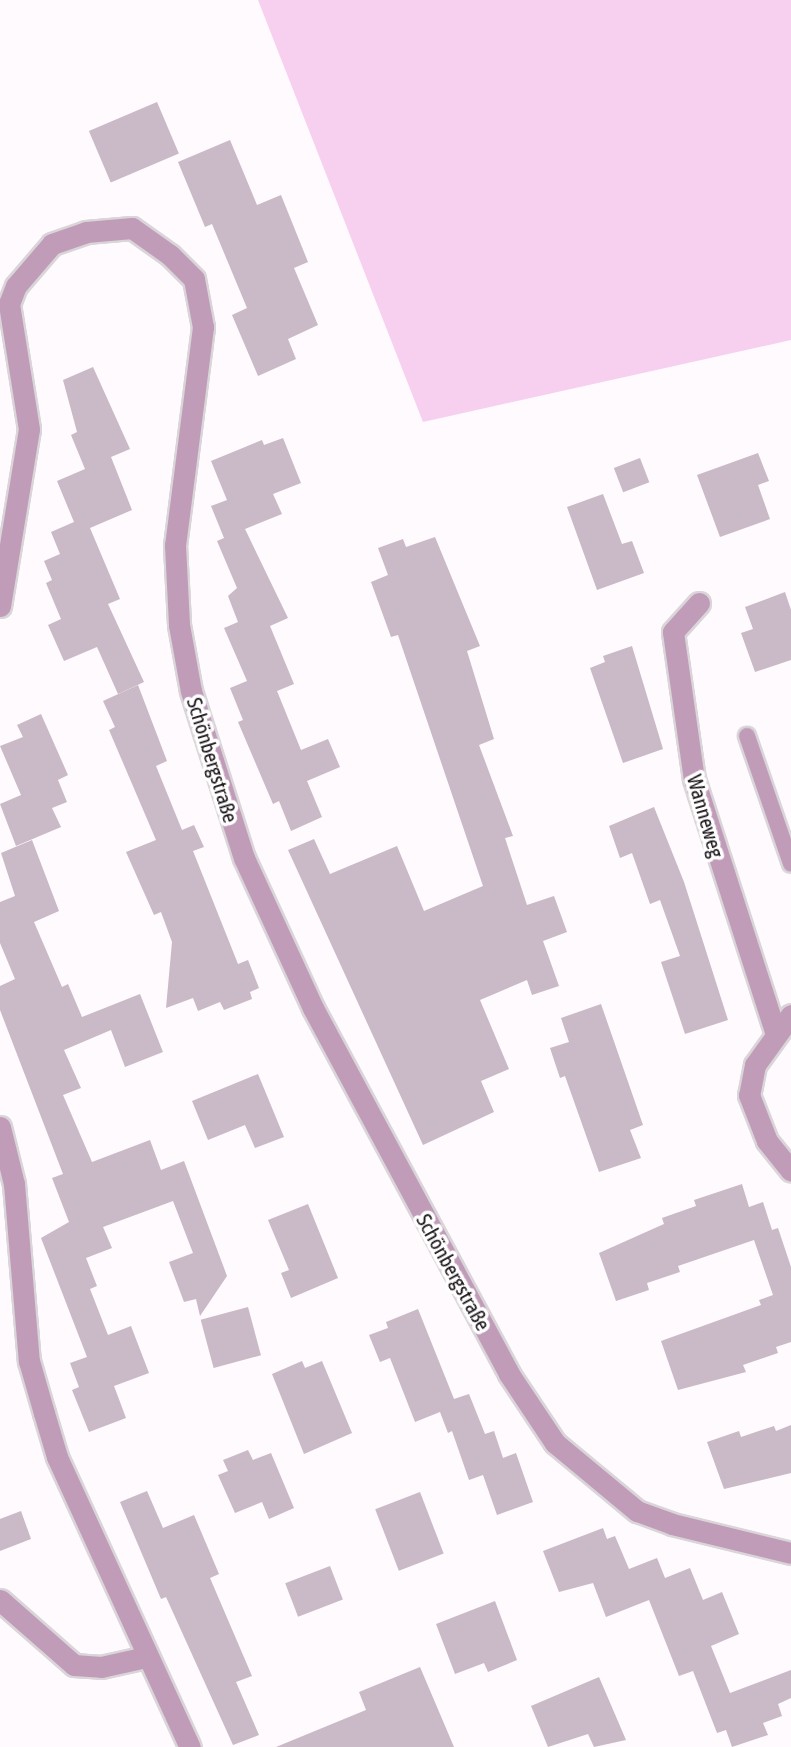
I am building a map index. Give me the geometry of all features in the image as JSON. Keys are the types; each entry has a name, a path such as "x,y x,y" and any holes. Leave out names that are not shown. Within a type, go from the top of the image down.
{"street":[{"name":"Schönbergstraße","path":"0,606 29,429 9,304 16,286 52,244 86,232 132,228 170,255 194,279 203,327 176,531 179,625 191,691 244,858 313,1008 509,1374 555,1443 637,1511 671,1524 791,1553"},
{"name":"Wanneweg","path":"699,603 673,632 694,779 775,1032"},
{"path":"791,1015 775,1032 755,1065 749,1095 767,1141 791,1171"},
{"path":"0,1127 14,1184 22,1307 40,1400 57,1457 146,1657 190,1747"},
{"path":"0,1600 74,1665 101,1667 146,1657"}],"lane":[{"path":"747,736 791,864"}],"shaded area":[{"path":"258,0 791,0 791,340 423,422"}],"building":[{"path":"157,102 179,154 111,182 89,131"},
{"path":"230,140 257,205 281,195 308,262 294,268 318,325 288,339 296,359 258,376 232,315 247,308 212,224 205,227 178,162"},
{"path":"93,367 130,449 111,457 132,510 90,528 120,599 108,604 144,682 118,694 97,647 64,661 48,625 61,619 46,583 52,580 44,561 60,554 51,532 74,522 57,481 85,469 71,435 77,432 63,380"},
{"path":"283,438 301,483 273,494 282,514 245,529 288,618 270,626 294,684 277,691 301,750 328,739 340,767 307,781 322,817 291,831 279,801 273,804 238,722 243,720 230,688 247,681 224,628 238,622 228,596 237,588 217,541 224,538 211,506 227,500 211,461 262,440 264,445"},
{"path":"758,453 769,481 758,485 770,519 720,537 697,475"},
{"path":"640,458 649,482 623,492 614,468"},
{"path":"603,494 622,544 632,541 644,573 597,590 567,507"},
{"path":"435,537 480,646 467,651 494,739 479,745 513,836 505,838 527,905 554,896 567,932 543,941 559,986 532,995 527,980 480,1000 509,1069 481,1081 494,1112 423,1145 288,850 314,839 330,874 397,846 424,911 483,886 398,635 391,637 371,582 388,575 378,548 403,539 406,547"},
{"path":"785,592 791,610 791,660 755,672 741,633 753,629 745,607"},
{"path":"632,646 663,749 623,763 590,668 605,662 603,656"},
{"path":"138,685 167,761 156,766 182,830 194,825 204,847 193,851 238,964 248,960 259,988 250,992 252,999 224,1010 220,1002 198,1011 193,998 166,1008 172,942 161,912 154,915 126,852 156,840 109,730 115,727 103,701"},
{"path":"41,714 68,775 58,780 67,802 52,808 61,827 16,846 0,804 21,795 0,746 23,737 17,725"},
{"path":"654,807 684,882 728,1020 685,1034 661,962 680,956 660,900 650,904 632,853 620,858 609,826"},
{"path":"32,840 59,911 34,922 62,987 68,984 82,1017 140,994 163,1052 125,1067 111,1030 64,1050 81,1088 63,1095 92,1162 150,1140 161,1170 184,1161 227,1276 200,1316 196,1299 184,1302 169,1262 193,1253 173,1201 103,1227 112,1248 86,1258 97,1286 90,1289 108,1335 131,1326 149,1373 114,1386 126,1418 89,1432 72,1390 79,1387 70,1363 87,1357 41,1238 69,1222 52,1178 63,1174 0,1010 0,986 15,979 0,943 0,902 15,896 1,853"},
{"path":"601,1004 643,1125 630,1130 641,1158 599,1172 565,1076 560,1078 550,1048 569,1042 561,1018"},
{"path":"258,1074 284,1137 255,1148 245,1125 208,1140 192,1101"},
{"path":"742,1184 749,1207 763,1202 772,1230 778,1228 791,1267 791,1342 776,1347 778,1353 743,1365 746,1372 678,1390 661,1341 761,1305 759,1300 773,1295 754,1240 678,1266 680,1272 647,1283 649,1290 616,1301 599,1253 664,1224 662,1218 696,1206 694,1200"},
{"path":"308,1204 338,1278 291,1298 281,1273 289,1270 268,1220"},
{"path":"248,1307 261,1355 214,1368 201,1320"},
{"path":"418,1309 454,1399 469,1394 485,1434 494,1431 503,1458 516,1453 533,1502 497,1515 483,1475 469,1480 452,1431 448,1433 440,1412 415,1422 390,1358 380,1362 369,1335 388,1328 386,1322"},
{"path":"302,1361 305,1368 322,1361 352,1433 304,1454 272,1374"},
{"path":"791,1425 791,1473 724,1489 707,1442 739,1431 741,1437 774,1426 776,1431"},
{"path":"248,1450 253,1460 271,1453 294,1508 269,1519 262,1502 235,1513 218,1475 228,1471 223,1460"},
{"path":"147,1491 163,1528 194,1515 219,1574 210,1578 252,1676 236,1682 259,1735 233,1745 166,1597 161,1599 120,1502"},
{"path":"420,1492 444,1554 399,1571 375,1509"},
{"path":"21,1511 31,1539 0,1551 0,1519"},
{"path":"603,1528 607,1539 615,1536 629,1569 657,1558 665,1578 690,1568 703,1600 722,1592 739,1634 711,1646 730,1693 791,1670 791,1698 778,1704 782,1716 763,1723 768,1735 732,1747 726,1730 717,1733 693,1671 679,1676 649,1600 606,1617 593,1583 559,1592 543,1551"},
{"path":"330,1566 343,1600 298,1617 285,1583"},
{"path":"495,1601 517,1660 488,1672 484,1663 455,1674 436,1624"},
{"path":"420,1667 454,1747 276,1747 366,1710 359,1692"},
{"path":"599,1677 626,1740 594,1747 588,1734 548,1747 531,1706"}]}
